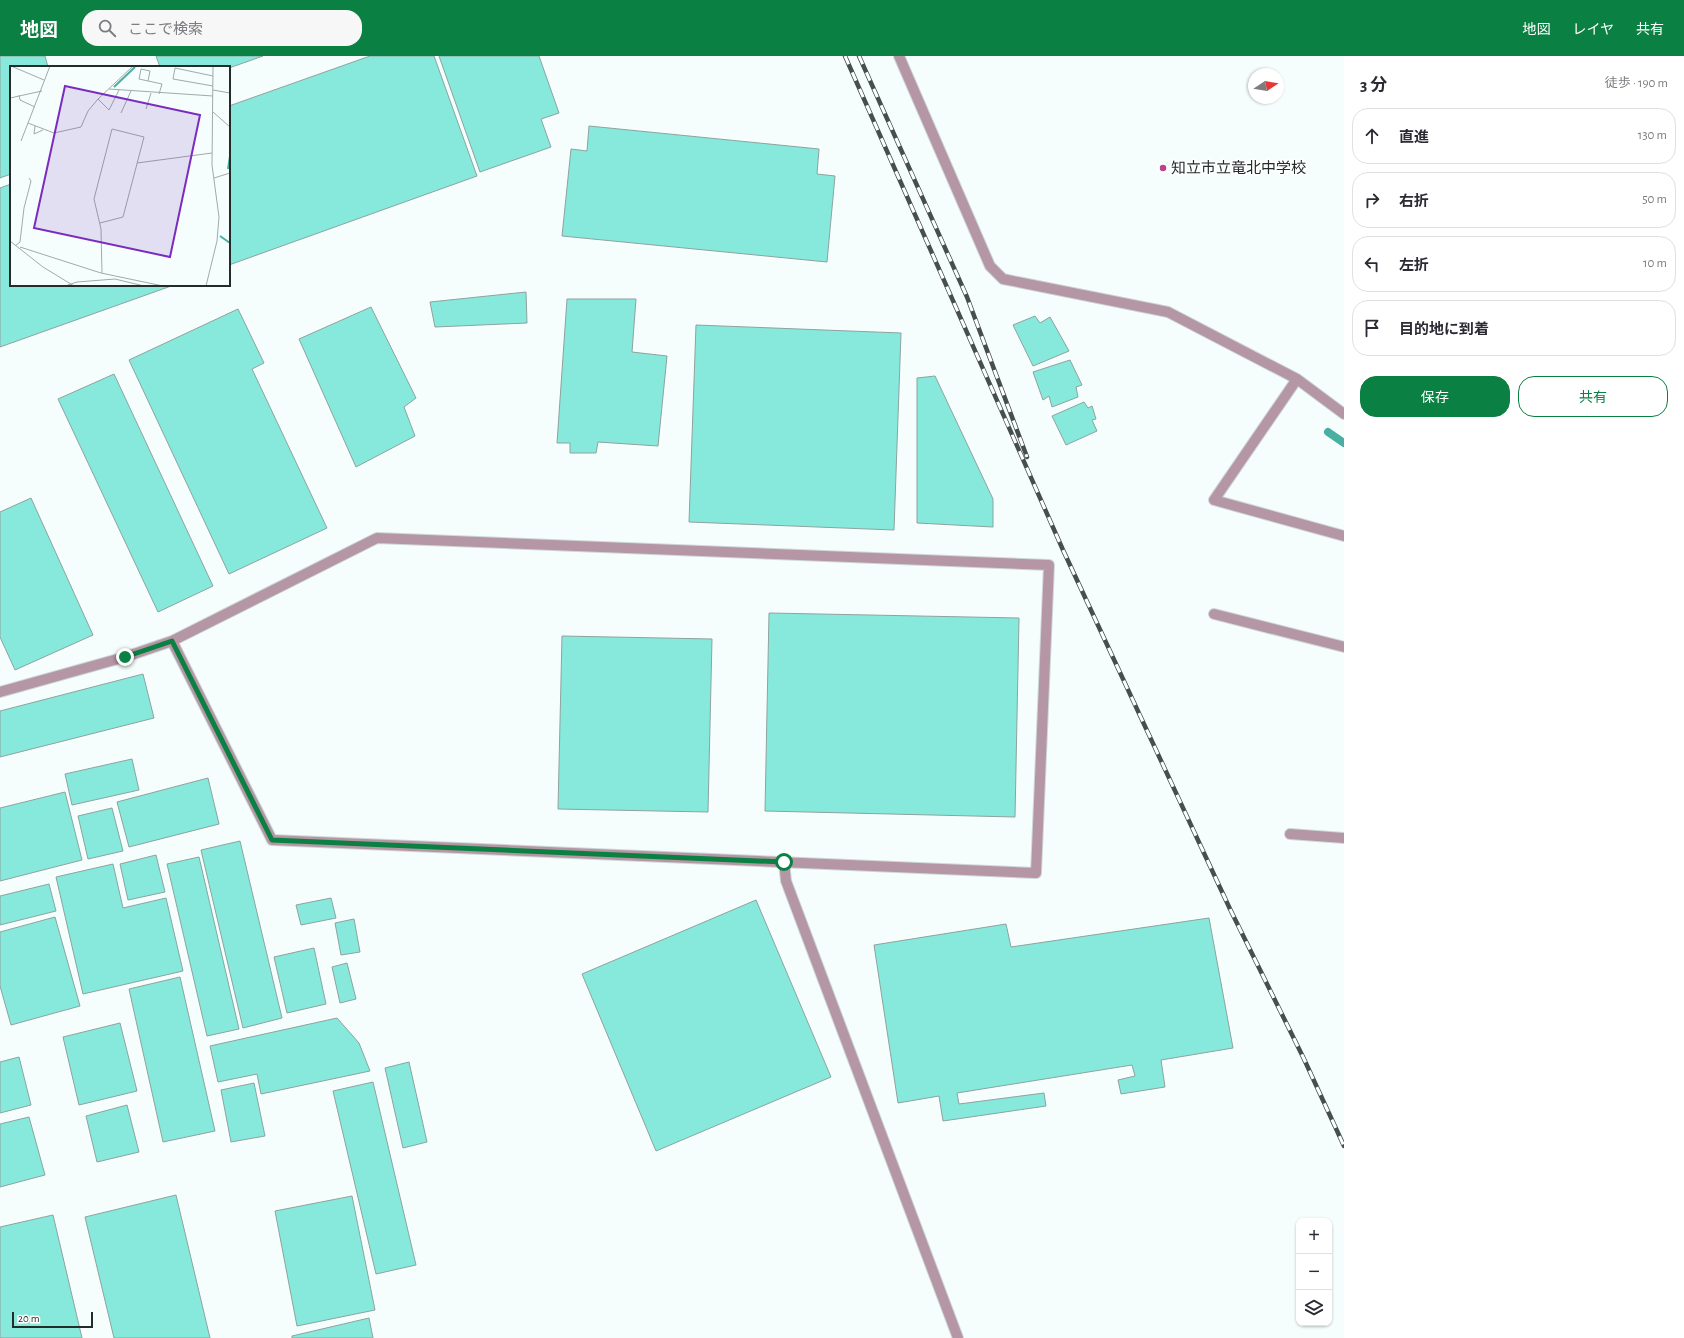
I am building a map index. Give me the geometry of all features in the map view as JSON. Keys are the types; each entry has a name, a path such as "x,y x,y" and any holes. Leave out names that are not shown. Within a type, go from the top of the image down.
{"street":[{"path":"899,56 990,266 1003,280 1168,312 1297,379 1344,414"},
{"path":"1297,379 1214,500 1344,536"},
{"path":"0,692 125,657 172,641 377,538 1049,565 1036,873 272,840 172,641"},
{"path":"1214,614 1344,647"},
{"path":"1290,834 1344,838"},
{"path":"784,862 786,881 958,1338"}],"building":[{"path":"0,56 45,56 48,66 10,66 10,174 0,178"},
{"path":"156,56 263,56 230,68 230,66 160,66"},
{"path":"370,56 434,56 477,176 230,265 230,106"},
{"path":"439,56 539,56 559,113 541,119 551,147 480,172"},
{"path":"589,126 819,149 817,174 835,176 827,262 562,236 571,149 587,151"},
{"path":"10,184 10,286 171,286 0,347 0,188"},
{"path":"526,292 527,323 435,327 430,302"},
{"path":"567,299 636,299 632,352 667,356 658,446 598,442 596,453 570,453 570,443 557,443"},
{"path":"371,307 416,398 404,407 415,436 356,467 299,339"},
{"path":"238,309 264,363 252,369 327,528 229,574 129,360"},
{"path":"1035,316 1040,323 1050,317 1069,351 1033,366 1013,325"},
{"path":"696,325 901,333 894,530 689,522"},
{"path":"1070,360 1082,385 1076,387 1078,397 1052,407 1049,396 1043,400 1033,372"},
{"path":"114,374 213,586 158,612 58,399"},
{"path":"935,376 993,499 993,527 917,523 917,378"},
{"path":"1084,402 1088,408 1092,406 1096,419 1092,420 1097,431 1066,445 1052,416"},
{"path":"31,498 93,635 15,670 0,637 0,512"},
{"path":"769,613 1019,618 1015,817 765,811"},
{"path":"562,636 712,639 708,812 558,809"},
{"path":"143,674 154,718 0,757 0,711"},
{"path":"132,759 139,790 72,805 65,774"},
{"path":"208,778 219,824 129,847 117,802"},
{"path":"65,792 82,860 0,881 0,808"},
{"path":"112,808 123,851 88,859 78,816"},
{"path":"240,841 282,1018 243,1028 201,850"},
{"path":"156,855 165,892 128,900 120,864"},
{"path":"199,857 239,1029 207,1036 167,864"},
{"path":"113,864 123,908 166,898 183,971 83,994 56,877"},
{"path":"49,884 56,911 0,925 0,896"},
{"path":"331,898 336,918 301,925 296,905"},
{"path":"756,900 831,1077 656,1151 582,974"},
{"path":"55,917 80,1006 11,1025 0,986 0,932"},
{"path":"1209,918 1233,1048 1161,1060 1165,1087 1121,1094 1118,1080 1135,1076 1132,1065 957,1093 959,1104 1044,1093 1046,1106 943,1121 939,1096 898,1103 874,945 1006,924 1011,947"},
{"path":"354,919 360,952 341,955 335,923"},
{"path":"314,948 326,1004 287,1013 274,957"},
{"path":"347,963 356,999 340,1003 332,967"},
{"path":"180,977 215,1131 163,1142 129,989"},
{"path":"337,1018 359,1043 370,1071 261,1094 257,1074 218,1082 210,1046"},
{"path":"120,1023 137,1091 79,1105 63,1037"},
{"path":"19,1057 31,1105 0,1113 0,1062"},
{"path":"409,1062 427,1142 403,1148 385,1068"},
{"path":"373,1082 416,1265 376,1274 333,1091"},
{"path":"254,1083 265,1136 231,1142 221,1090"},
{"path":"127,1105 139,1152 97,1162 86,1116"},
{"path":"29,1117 45,1175 0,1187 0,1124"},
{"path":"176,1195 210,1338 114,1338 85,1217"},
{"path":"352,1196 375,1310 297,1326 275,1211"},
{"path":"53,1215 82,1338 0,1338 0,1227"},
{"path":"369,1318 373,1338 292,1338 292,1336"}],"waterway":[{"path":"1328,432 1344,443"}],"railway":[{"path":"845,56 1063,550 1230,909 1304,1059 1344,1146"},
{"path":"859,56 967,297 1027,457"}],"place":[{"name":"知立市立竜北中学校","path":"1163,168"}],"route":[{"path":"125,657 172,641 272,840 784,862"}]}
